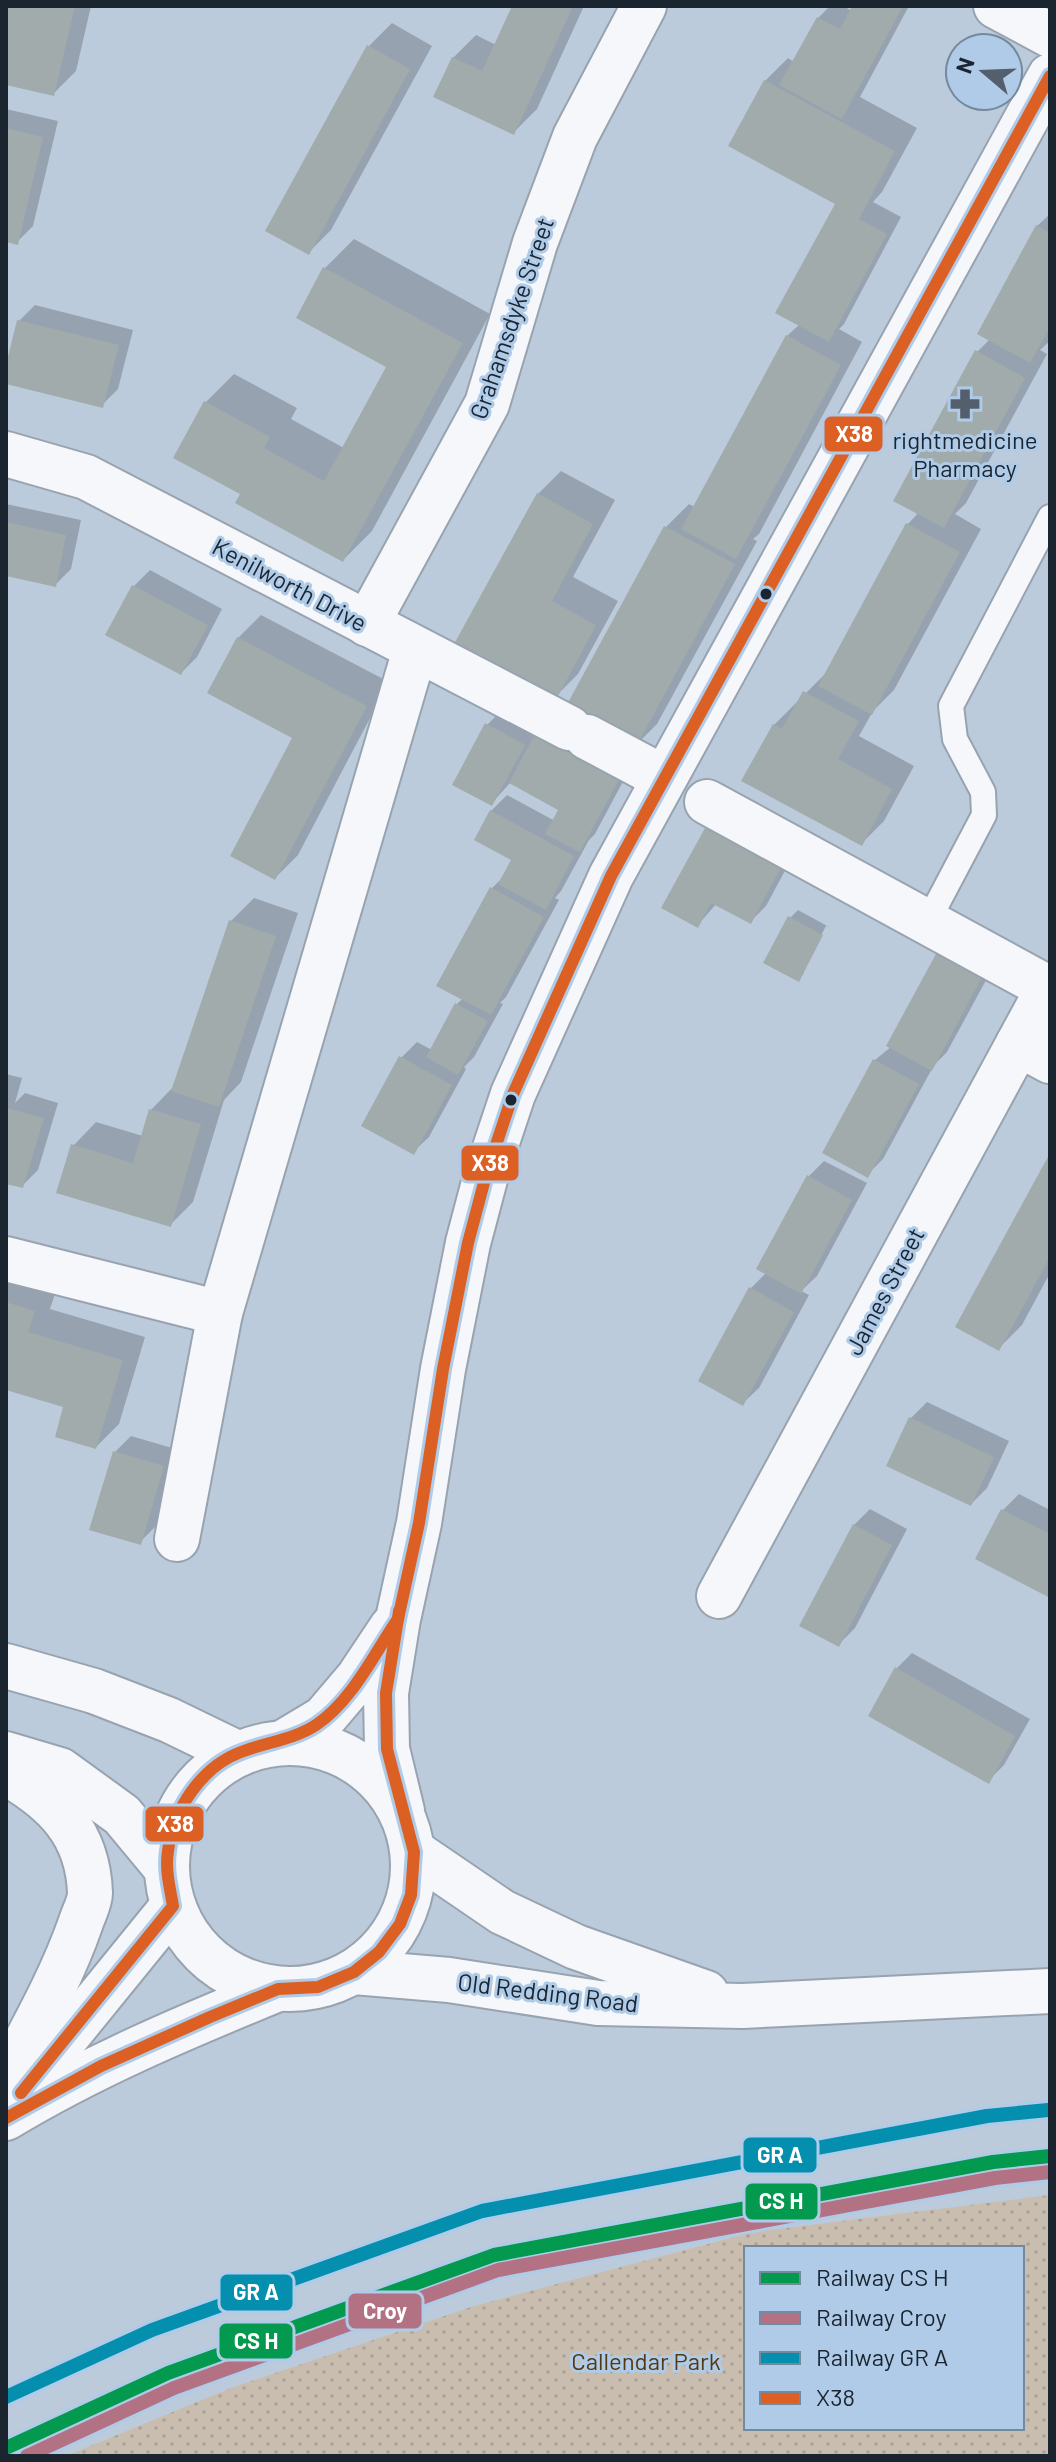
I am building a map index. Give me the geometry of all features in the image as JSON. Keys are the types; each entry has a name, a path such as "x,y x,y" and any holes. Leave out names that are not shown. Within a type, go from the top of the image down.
{"main road":[{"name":"Grahamsdyke Street","path":"367,624 487,404 535,243 575,137 644,6"},
{"path":"996,6 1050,35"},
{"path":"24,1770 122,1815 170,1887 185,1931 212,1962 246,1982 278,1989 318,1987 354,1972 379,1952 400,1924 411,1895 414,1852 387,1749 386,1693 468,1243 486,1175 513,1094 611,876 1050,76"},
{"name":"Kenilworth Drive","path":"6,454 86,477 664,778"},
{"path":"177,1539 220,1313 415,650"},
{"path":"707,802 1049,986"},
{"name":"James Street","path":"719,1596 1034,1053 1049,986"},
{"path":"6,1259 220,1313"},
{"path":"6,2111 170,1887 172,1830 184,1801 204,1777 237,1753 284,1742 324,1718 358,1678 398,1619"},
{"path":"6,1666 94,1691 169,1720 237,1753"},
{"path":"284,1742 325,1746 357,1761 380,1780 402,1811"},
{"path":"6,2079 74,1942 90,1896 84,1856 72,1828 24,1770"},
{"name":"Old Redding Road","path":"414,1852 502,1912 576,1947 742,2006"},
{"name":"Old Redding Road","path":"354,1972 449,1980 598,2003 742,2006 1050,1991"},
{"path":"6,2118 101,2066 278,1989"}],"lane":[{"path":"927,923 984,815 983,792 955,739 951,706 1050,517"}],"green space":[{"name":"Callendar Park","path":"1050,2195 1050,2456 66,2456 231,2388 474,2306 753,2232"}],"building":[{"path":"7,6 75,6 54,96 6,85"},
{"path":"512,6 573,6 514,135 433,97 452,57 482,71"},
{"path":"852,6 903,6 842,119 779,85 817,17 840,29"},
{"path":"367,45 410,69 309,255 265,231"},
{"path":"764,80 895,151 859,219 887,234 829,342 775,313 835,204 728,146"},
{"path":"6,128 43,137 18,245 6,242"},
{"path":"1036,225 1050,233 1050,327 1030,363 977,334"},
{"path":"323,267 463,343 343,562 235,503 240,494 173,458 204,401 270,437 264,448 324,481 386,367 296,318"},
{"path":"17,320 119,345 103,408 6,384 6,365"},
{"path":"786,335 841,365 736,559 681,529"},
{"path":"975,350 1025,378 944,528 893,501"},
{"path":"537,493 593,524 552,601 596,625 556,700 454,644"},
{"path":"6,522 66,535 56,587 6,576"},
{"path":"906,523 960,552 872,715 818,686"},
{"path":"664,526 735,564 635,749 564,710"},
{"path":"132,585 208,625 181,675 105,635"},
{"path":"237,637 367,706 275,880 230,856 292,738 207,693"},
{"path":"803,691 859,721 838,759 892,789 862,846 741,781 773,724 782,729"},
{"path":"485,723 525,745 492,806 452,785"},
{"path":"537,730 621,776 580,852 545,834 558,810 509,783"},
{"path":"490,810 574,856 546,910 498,884 511,860 474,840"},
{"path":"710,819 785,860 751,924 711,903 698,928 661,908"},
{"path":"490,887 544,917 491,1015 436,986"},
{"path":"788,916 823,935 799,982 763,963"},
{"path":"229,920 276,936 219,1107 171,1091"},
{"path":"937,952 982,977 932,1071 886,1046"},
{"path":"455,1003 488,1021 458,1075 426,1057"},
{"path":"399,1056 452,1085 414,1155 361,1126"},
{"path":"873,1059 919,1084 868,1178 822,1153"},
{"path":"7,1108 44,1118 23,1188 6,1184"},
{"path":"149,1109 201,1124 171,1227 56,1193 71,1144 133,1163"},
{"path":"1050,1153 1050,1257 999,1351 955,1327"},
{"path":"807,1175 852,1200 801,1294 756,1269"},
{"path":"749,1287 794,1312 743,1406 698,1381"},
{"path":"6,1302 35,1311 28,1332 123,1360 96,1449 55,1437 63,1407 6,1390"},
{"path":"909,1417 994,1457 971,1506 886,1466"},
{"path":"113,1451 164,1466 141,1545 89,1530"},
{"path":"1001,1509 1050,1534 1050,1598 975,1559"},
{"path":"853,1524 892,1545 839,1647 799,1626"},
{"path":"895,1667 1015,1736 989,1784 868,1716"}],"transit line":[{"name":"X38","path":"6,2118 101,2066 210,2017 278,1989 318,1987 354,1972 379,1952 400,1924 411,1895 414,1852 387,1749 386,1693 468,1243 486,1175 513,1094 611,876 1050,76"},
{"name":"X38","path":"21,2093 173,1906 167,1872 168,1851 176,1820 191,1792 213,1768 227,1759 298,1734 329,1715 362,1676 398,1619 399,1611"},
{"path":"6,2397 152,2330 482,2211 987,2116 1048,2110"},
{"path":"6,2448 168,2373 494,2255 993,2162 1050,2156"}],"rail line":[{"name":"Croy","path":"27,2456 174,2388 498,2270 995,2178 1050,2172"}],"place":[{"name":"rightmedicine Pharmacy","path":"965,404"}]}
